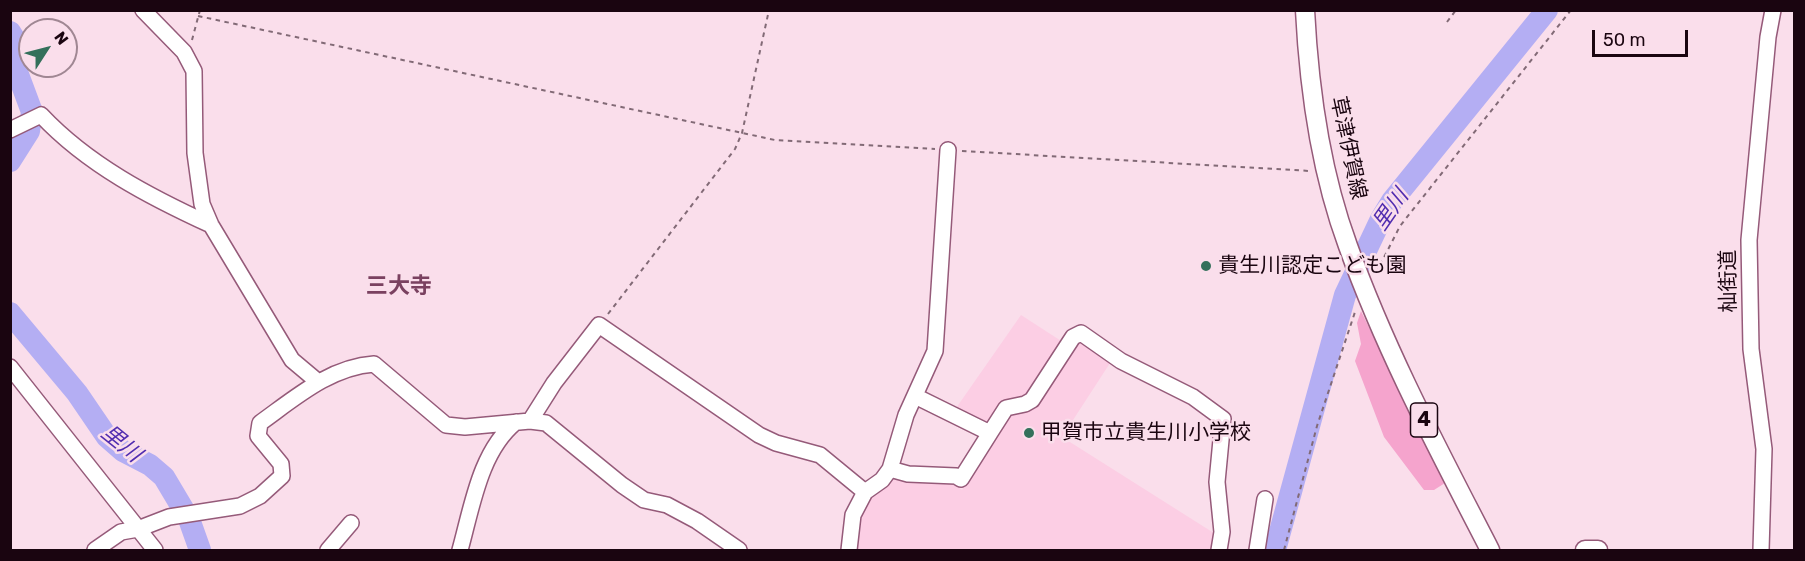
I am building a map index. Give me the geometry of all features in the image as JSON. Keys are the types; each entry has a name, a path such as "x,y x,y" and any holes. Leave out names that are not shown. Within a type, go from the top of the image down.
{"main road":[{"name":"草津伊賀線","path":"1305,10 1315,111 1327,172 1347,244 1376,319 1427,427 1490,550"},
{"path":"1585,550 1598,550"}],"street":[{"path":"143,10 184,52 194,71 195,153 202,204 211,225 292,360 317,381"},
{"name":"杣街道","path":"1761,550 1764,449 1751,349 1749,240 1768,37 1773,10"},
{"path":"10,130 41,115 105,170 167,205 211,225"},
{"path":"849,550 853,515 866,492 882,480 891,469 906,415 938,341 948,150"},
{"path":"460,550 482,473 506,430 523,421 599,325 759,435 776,443 820,455 866,492"},
{"path":"891,469 908,474 956,476 961,479 1006,408 1032,400 1073,337 1081,333 1121,361 1193,398 1223,419 1216,482 1222,532 1219,550"},
{"path":"95,550 121,532 186,514 240,506 260,496 282,476 281,464 258,436 260,423 317,381 357,365 374,364 446,425 465,427 523,421 546,423 600,468 644,500 667,505 697,521 739,550"},
{"path":"10,367 155,550"},
{"path":"915,396 990,433"},
{"path":"1257,550 1265,499"},
{"path":"328,550 351,523"}],"path":[{"path":"184,52 190,46 200,10"},
{"path":"599,325 735,149 742,133 769,10"},
{"path":"1447,22 1456,10"},
{"path":"1284,550 1353,314 1400,226 1571,10"},
{"path":"198,16 775,140 1327,172"}],"shaded area":[{"path":"1361,311 1445,483 1434,490 1424,490 1384,437 1355,361 1361,344 1357,323"},
{"name":"甲賀市立貴生川小学校","path":"1021,315 1072,348 1083,340 1112,360 1062,437 1217,535 1215,550 854,550 858,516 871,495 893,476 952,482 962,490 997,430 954,411"}],"waterway":[{"name":"里川","path":"1275,550 1345,295 1381,219 1392,201 1547,10"},
{"name":"里川","path":"10,32 17,43 16,69 32,112 29,131 10,161"},
{"name":"里川","path":"10,313 77,393 107,437 123,451 150,465 164,477 189,519 200,550"}],"place":[{"name":"貴生川認定こども園","path":"1206,266"},
{"name":"甲賀市立貴生川小学校","path":"1029,433"}],"district":[{"name":"三大寺","path":"399,287"}]}
